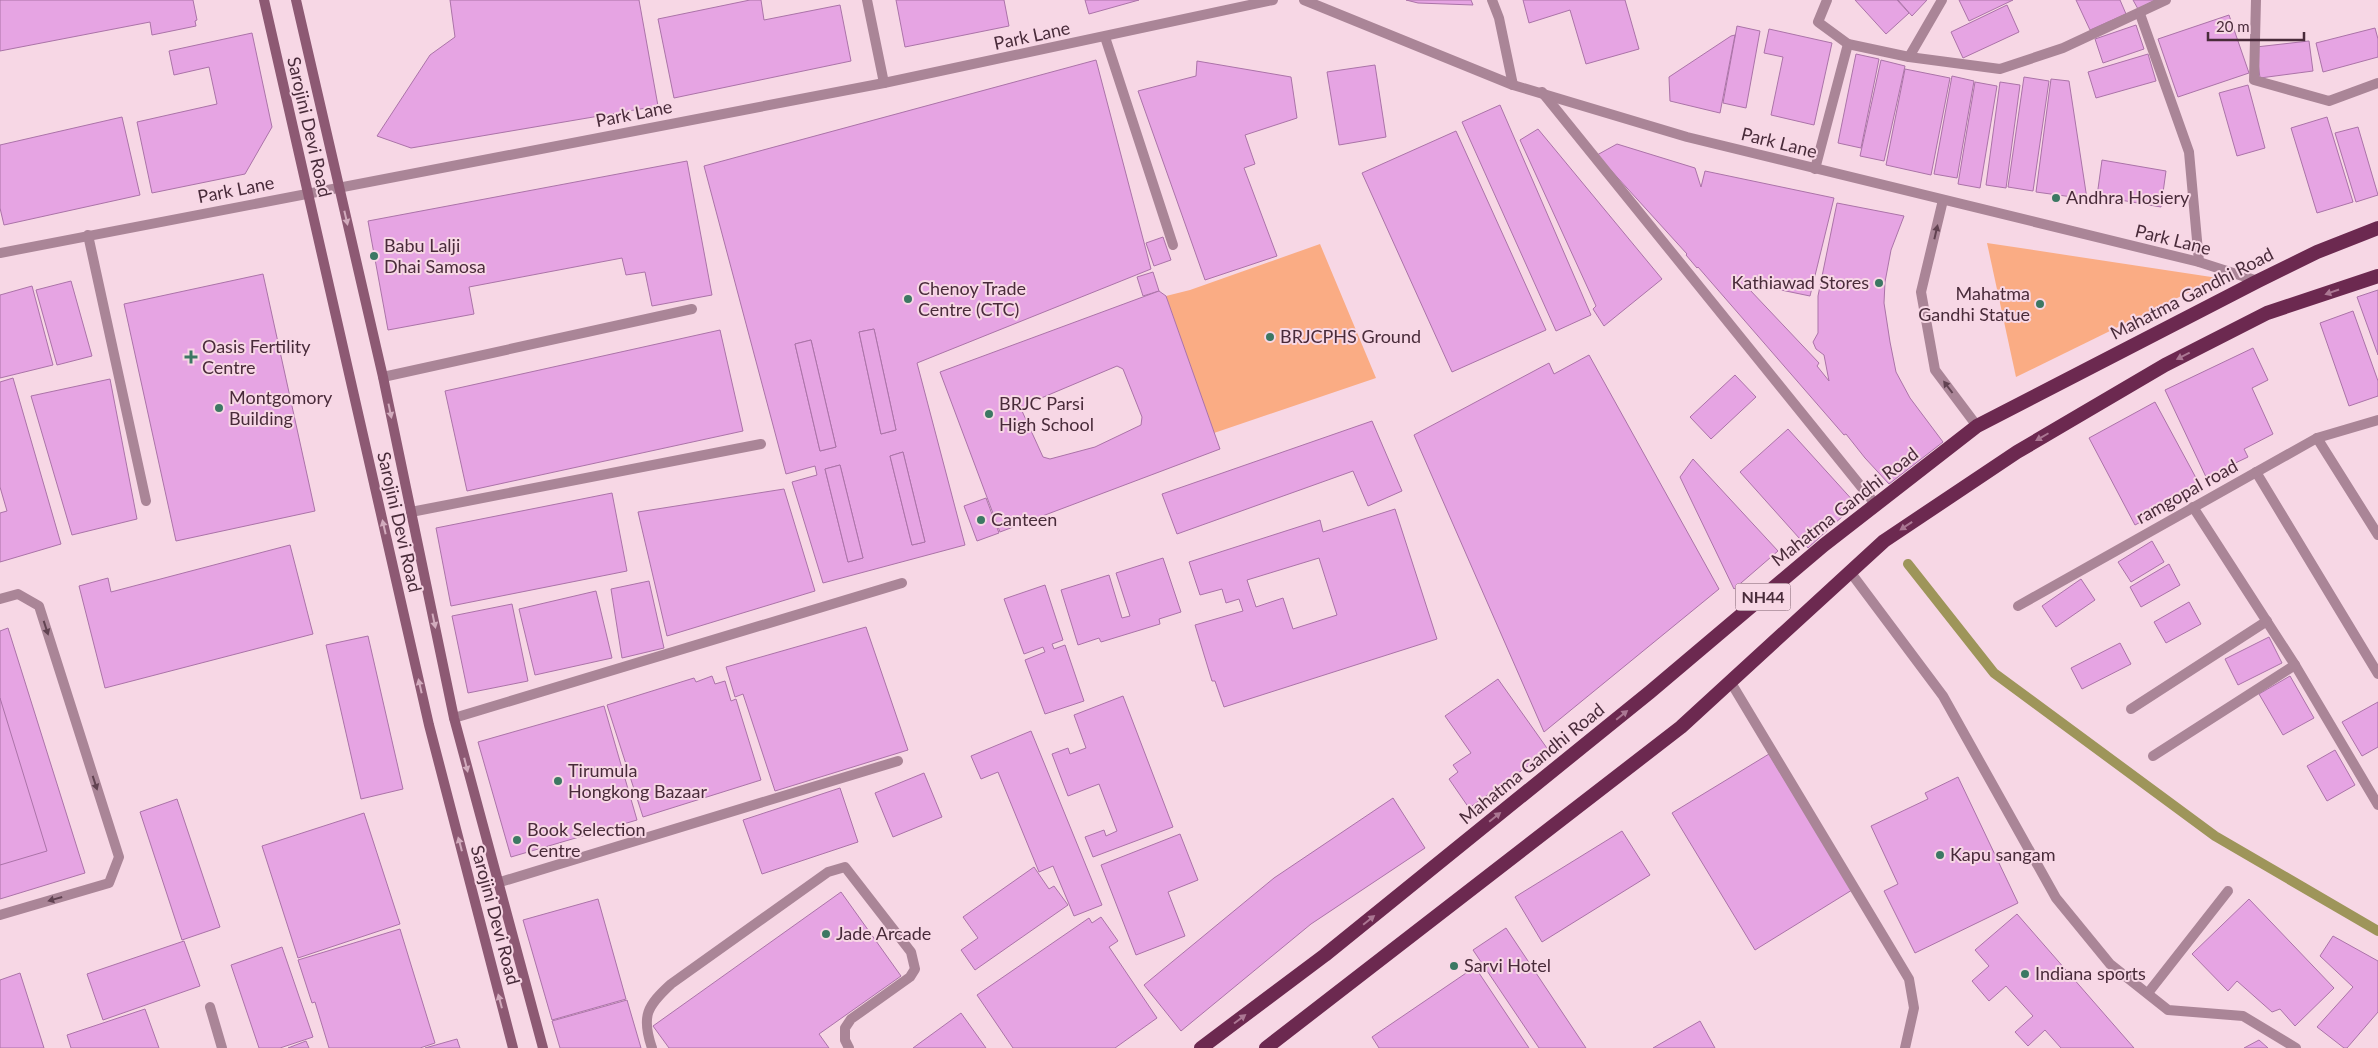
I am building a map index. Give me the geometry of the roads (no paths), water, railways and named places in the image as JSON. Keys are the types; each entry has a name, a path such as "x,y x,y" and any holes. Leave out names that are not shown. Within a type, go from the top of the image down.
{"highway":[{"name":"Mahatma Gandhi Road","path":"1201,1048 1325,955 1650,692 1824,545 1978,426 2258,281 2317,252 2378,228"},
{"name":"NH44","path":"1266,1048 1681,727 1884,541 2017,452 2165,365 2267,313 2378,276"}],"main road":[{"name":"Sarojini Devi Road","path":"264,0 429,725 513,1048"},
{"name":"Sarojini Devi Road","path":"296,0 383,377 454,718 543,1048"}],"street":[{"path":"867,0 884,83"},
{"name":"Park Lane","path":"0,253 339,186 884,83 1273,0"},
{"name":"Park Lane","path":"1304,0 1513,84 1687,138 2199,262 2258,281"},
{"path":"1492,0 1499,18 1513,84"},
{"path":"1827,0 1818,22 1848,44 1909,57 2000,69 2063,48 2140,14 2166,0"},
{"path":"1909,57 1942,0"},
{"path":"2256,0 2254,80 2329,101 2378,83"},
{"path":"2140,14 2189,152 2199,262"},
{"path":"1105,37 1173,245"},
{"path":"1815,169 1848,44"},
{"path":"1542,92 1876,505"},
{"path":"1943,200 1921,292 1935,370 1978,426"},
{"path":"88,235 146,501"},
{"path":"383,377 692,309"},
{"name":"ramgopal road","path":"2018,606 2317,438 2378,420"},
{"path":"2317,438 2378,536"},
{"path":"411,512 761,444"},
{"path":"2256,472 2378,674"},
{"path":"2194,507 2295,665 2378,805"},
{"path":"1851,573 1943,696 2056,898 2110,964 2168,1010 2243,1016 2296,1048"},
{"path":"454,718 902,583"},
{"path":"0,599 18,594 40,606 119,857 109,884 0,915"},
{"path":"2131,709 2266,620"},
{"path":"2154,756 2295,665"},
{"path":"1730,681 1909,979 1914,1008 1905,1048"},
{"path":"497,883 898,761"},
{"path":"652,1048 647,1033 646,1016 654,1000 671,984 828,872 845,867 851,872 915,960 915,969 910,977 851,1019 845,1028 845,1040 849,1048"},
{"path":"2148,993 2228,891"},
{"path":"210,1007 222,1048"}],"waterway":[{"path":"1908,564 1994,673 2215,836 2378,931"}],"place":[{"name":"Andhra Hosiery","path":"2056,198"},
{"name":"Babu Lalji Dhai Samosa","path":"374,256"},
{"name":"Kathiawad Stores","path":"1879,283"},
{"name":"Chenoy Trade Centre (CTC)","path":"908,299"},
{"name":"Mahatma Gandhi Statue","path":"2040,304"},
{"name":"BRJCPHS Ground","path":"1270,337"},
{"name":"Oasis Fertility Centre","path":"191,357"},
{"name":"Montgomory Building","path":"219,408"},
{"name":"BRJC Parsi High School","path":"989,414"},
{"name":"Canteen","path":"981,520"},
{"name":"Tirumula Hongkong Bazaar","path":"558,781"},
{"name":"Book Selection Centre","path":"517,840"},
{"name":"Kapu sangam","path":"1940,855"},
{"name":"Jade Arcade","path":"826,934"},
{"name":"Sarvi Hotel","path":"1454,966"},
{"name":"Indiana sports","path":"2025,974"}]}
